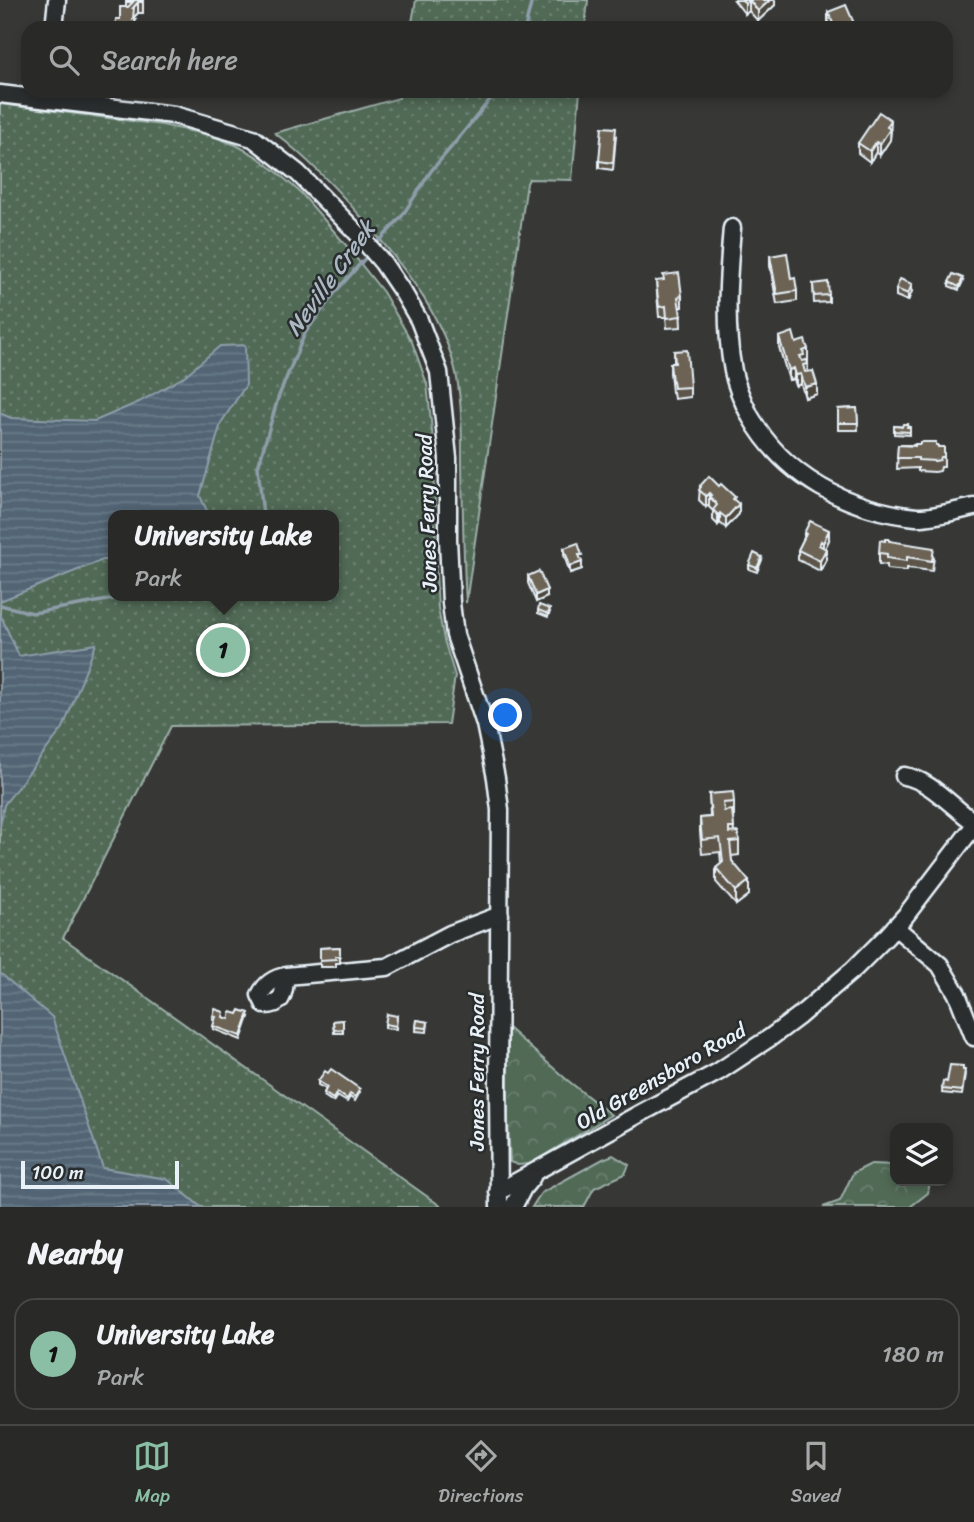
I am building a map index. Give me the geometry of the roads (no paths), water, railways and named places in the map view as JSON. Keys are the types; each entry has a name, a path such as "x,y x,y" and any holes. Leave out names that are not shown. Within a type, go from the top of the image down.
{"street":[{"path":"55,21 57,0"},
{"name":"Jones Ferry Road","path":"0,94 21,95"},
{"name":"Jones Ferry Road","path":"62,98 174,115 253,138 298,173 360,236 383,263 419,320 439,372 448,458 448,538 455,635 485,724 500,810 499,1199"},
{"path":"732,228 728,329 733,372 743,402 768,443 789,466 808,481 858,504 919,517 974,507"},
{"path":"904,776 912,777 932,788 974,824"},
{"name":"Old Greensboro Road","path":"499,1199 536,1171 718,1072 799,1016 833,988 895,927 974,824"},
{"path":"286,976 387,967 450,934 500,915"},
{"path":"895,927 940,965 957,994 974,1037"},
{"path":"513,1207 536,1171"}],"water":[{"path":"245,345 246,385 221,423 200,496 207,510 108,510 108,560 0,601 0,413 11,418 95,421 139,402 182,378 220,346"},
{"path":"0,614 19,656 96,644 63,728 4,805 0,827"},
{"path":"0,973 52,1017 103,1168 167,1179 201,1207 0,1207"}],"waterway":[{"name":"Neville Creek","path":"527,21 532,0"},
{"name":"Neville Creek","path":"375,246 402,216 431,171 491,98"},
{"name":"Neville Creek","path":"262,510 258,467 278,398 305,333 337,290 368,255"},
{"name":"Neville Creek","path":"0,605 33,613 108,600"}],"place":[{"name":"University Lake","path":"223,650"}]}
